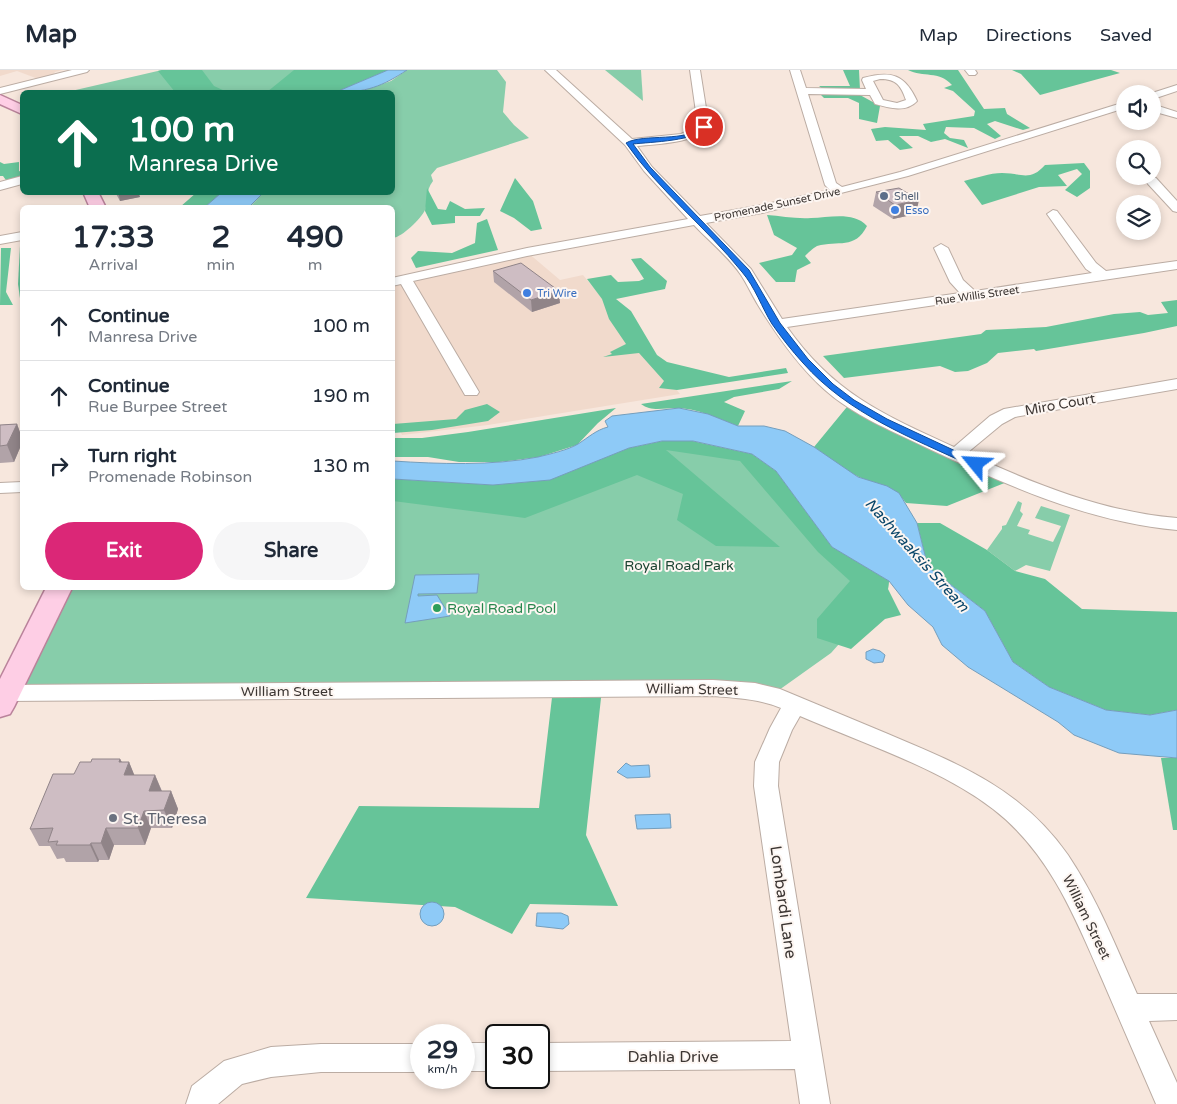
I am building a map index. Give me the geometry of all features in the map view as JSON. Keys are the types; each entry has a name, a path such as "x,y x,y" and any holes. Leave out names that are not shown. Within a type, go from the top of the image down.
{"main road":[{"path":"0,98 20,109"},
{"path":"3,700 58,590"}],"street":[{"path":"0,91 84,70"},
{"path":"550,70 629,143 648,169 746,272 776,324 816,372 851,402 884,421 1005,477 1053,496 1104,511 1154,522 1177,524"},
{"path":"629,143 689,135 702,131 704,127 695,70"},
{"path":"795,70 831,185 840,191"},
{"path":"1161,93 1177,88"},
{"path":"802,91 873,92"},
{"name":"Promenade Sunset Drive","path":"399,280 527,252 762,209 840,191 904,174 1116,108"},
{"path":"1161,110 1177,115"},
{"path":"0,186 20,181"},
{"path":"1156,185 1177,208"},
{"path":"1053,214 1091,266 1103,276"},
{"path":"0,240 20,236"},
{"path":"941,248 957,282 971,295"},
{"name":"Rue Willis Street","path":"776,324 1177,265"},
{"path":"399,280 471,392"},
{"name":"Miro Court","path":"956,454 996,420 1010,413 1177,384"},
{"path":"0,488 20,487"},
{"name":"William Street","path":"3,700 712,688 755,691 772,695 956,774 986,791 1019,817 1045,845 1070,880 1130,1008 1172,1104"},
{"name":"Lombardi Lane","path":"795,705 782,728 767,762 766,786 815,1104"},
{"path":"1130,1008 1177,1007"},
{"name":"Dahlia Drive","path":"550,1057 807,1055"},
{"path":"201,1104 203,1097 234,1071 271,1062 321,1058 410,1058"}],"shaded area":[{"path":"0,70 62,70 55,72 51,77 41,80 17,71 0,76"},
{"path":"527,252 560,280 583,275 680,394 488,425 402,435 397,424 395,424 395,282"}],"green space":[{"path":"162,70 388,70 341,90 76,90"},
{"path":"202,70 214,86 223,90 173,90 158,71"},
{"path":"294,70 388,70 341,90 269,90"},
{"path":"407,70 497,70 506,82 503,112 529,138 437,168 431,175 433,181 429,188 423,214 406,231 395,238 395,205 252,205 261,195 395,195 395,90 365,90 391,81"},
{"path":"605,70 641,70 643,101"},
{"path":"843,70 859,70 860,90 824,90 819,86 850,86"},
{"path":"908,70 958,70 984,109 1005,108 1007,114 1030,128 1023,130 995,121 987,124 1001,136 995,139 974,128 946,127 944,133 950,138 964,140 968,148 945,139 931,142 918,136 899,136 913,148 900,150 888,140 876,141 871,129 885,127 926,130 923,124 974,116 975,111 953,91 944,88 952,85 947,80 942,77 919,74"},
{"path":"1012,70 1111,70 1120,73 1040,95 1021,74"},
{"path":"820,94 860,95 880,106 877,123 859,119 859,103 848,98 824,98"},
{"path":"0,162 4,164 19,162 20,180 8,183 3,176 0,176"},
{"path":"1084,163 1090,171 1090,188 1077,197 1065,190 1082,174 1077,169 1058,175 1067,186 1039,187 982,205 964,181 997,173 1030,175 1045,165"},
{"path":"515,178 533,201 542,229 531,231 514,218 500,211"},
{"path":"427,188 438,209 446,210 450,201 465,209 485,208 480,216 455,216 455,223 432,225 425,211"},
{"path":"194,195 219,195 207,205 182,205"},
{"path":"767,215 800,218 841,216 855,218 867,226 862,234 851,241 825,244 814,248 805,256 811,263 797,270 795,282 776,282 759,263 792,255 797,248 774,235"},
{"path":"487,219 498,250 416,268 411,258 418,251 452,253 475,243 477,223"},
{"path":"20,246 20,298 18,284"},
{"path":"1,248 11,248 6,292 13,305 0,305"},
{"path":"641,258 667,281 665,289 616,299 631,311 657,355 667,362 729,377 786,368 788,373 677,390 659,388 664,381 639,353 603,357 612,354 610,352 626,344 609,319 602,299 587,279 611,275 618,282 639,281 644,279 631,259"},
{"path":"1177,300 1177,326 1036,351 1034,349 998,353 987,363 968,371 955,372 940,366 844,378 823,356 981,334 986,330 1046,327 1114,314 1140,312 1148,315 1168,313 1161,302"},
{"path":"792,381 779,389 734,397 724,402 745,411 738,426 708,414 684,408 653,409 641,404"},
{"path":"851,402 1012,480 947,506 906,503 896,492 853,474 814,447"},
{"path":"487,404 500,412 488,421 432,430 395,433 395,424 456,419 465,410"},
{"path":"616,408 598,423 577,445 539,457 499,462 459,462 428,457 395,457 395,438 422,438"},
{"path":"662,441 692,441 752,454 776,471 832,547 889,581 888,589 901,615 885,619 851,649 817,638 817,619 850,581 818,552 740,461 666,450 780,547 716,546 677,520 683,494 637,475 525,518 395,501 395,479 493,485 550,480 629,448"},
{"name":"Royal Road Park","path":"693,441 776,471 832,547 889,581 888,589 831,653 772,695 6,693 58,590 395,590 395,479 493,485 629,448"},
{"path":"1018,501 1022,503 1020,511 1023,514 1017,526 1030,530 1028,534 1053,542 1061,526 1035,518 1041,506 1070,515 1050,571 1026,565 1015,571 987,550 1002,529 1002,526 1006,525"},
{"path":"917,523 940,523 987,550 1015,571 1045,579 1082,609 1177,612 1177,710 1150,715 1106,710 1049,687 1013,662 985,611 928,567"},
{"path":"553,689 602,689 586,835 618,906 530,904 512,934 455,907 306,898 359,806 539,808"},
{"path":"1161,758 1177,758 1177,830 1173,830"}],"water":[{"path":"388,70 407,70 382,84 365,90 341,90"},
{"path":"219,195 261,195 251,205 207,205"},
{"name":"Nashwaaksis Stream","path":"679,408 708,414 738,426 764,426 785,431 814,447 858,477 887,486 899,493 917,523 928,567 985,611 1013,662 1049,687 1106,710 1150,715 1177,710 1177,758 1119,753 1074,735 1058,722 968,667 942,645 933,627 908,605 889,581 832,547 776,471 752,454 693,441 662,441 629,448 550,480 493,485 395,479 395,461 503,462 538,457 564,450 608,427 605,421 612,416"},
{"path":"479,574 477,593 418,594 418,596 437,595 450,616 405,623 415,575"},
{"path":"873,649 885,655 883,662 874,663 866,659 866,652"},
{"path":"626,763 631,766 649,765 650,777 627,778 617,772"},
{"path":"670,814 671,828 637,829 635,815"},
{"path":"432,902 441,905 444,914 441,923 432,926 423,923 420,914 423,905"},
{"path":"537,913 561,913 568,916 569,924 563,929 536,926"}],"building":[{"path":"899,188 919,200 895,205 876,192"},
{"path":"521,263 559,291 531,300 493,271"},
{"path":"17,424 7,445 0,446 0,425"},
{"name":"St. Theresa","path":"92,759 120,759 119,762 129,762 124,775 155,775 149,791 171,791 164,810 144,811 138,828 106,828 101,843 91,843 90,845 56,845 58,841 48,842 53,828 30,829 53,774 74,774 80,762 91,762"}],"place":[{"name":"Shell","path":"884,196"},
{"name":"Esso","path":"895,210"},
{"name":"Tri Wire","path":"527,293"},
{"name":"Royal Road Pool","path":"437,608"},
{"name":"St. Theresa","path":"113,818"}],"route":[{"path":"704,127 702,131 689,135 629,143 648,169 746,272 776,324 805,361 830,386 851,402 884,421 976,464"}]}
